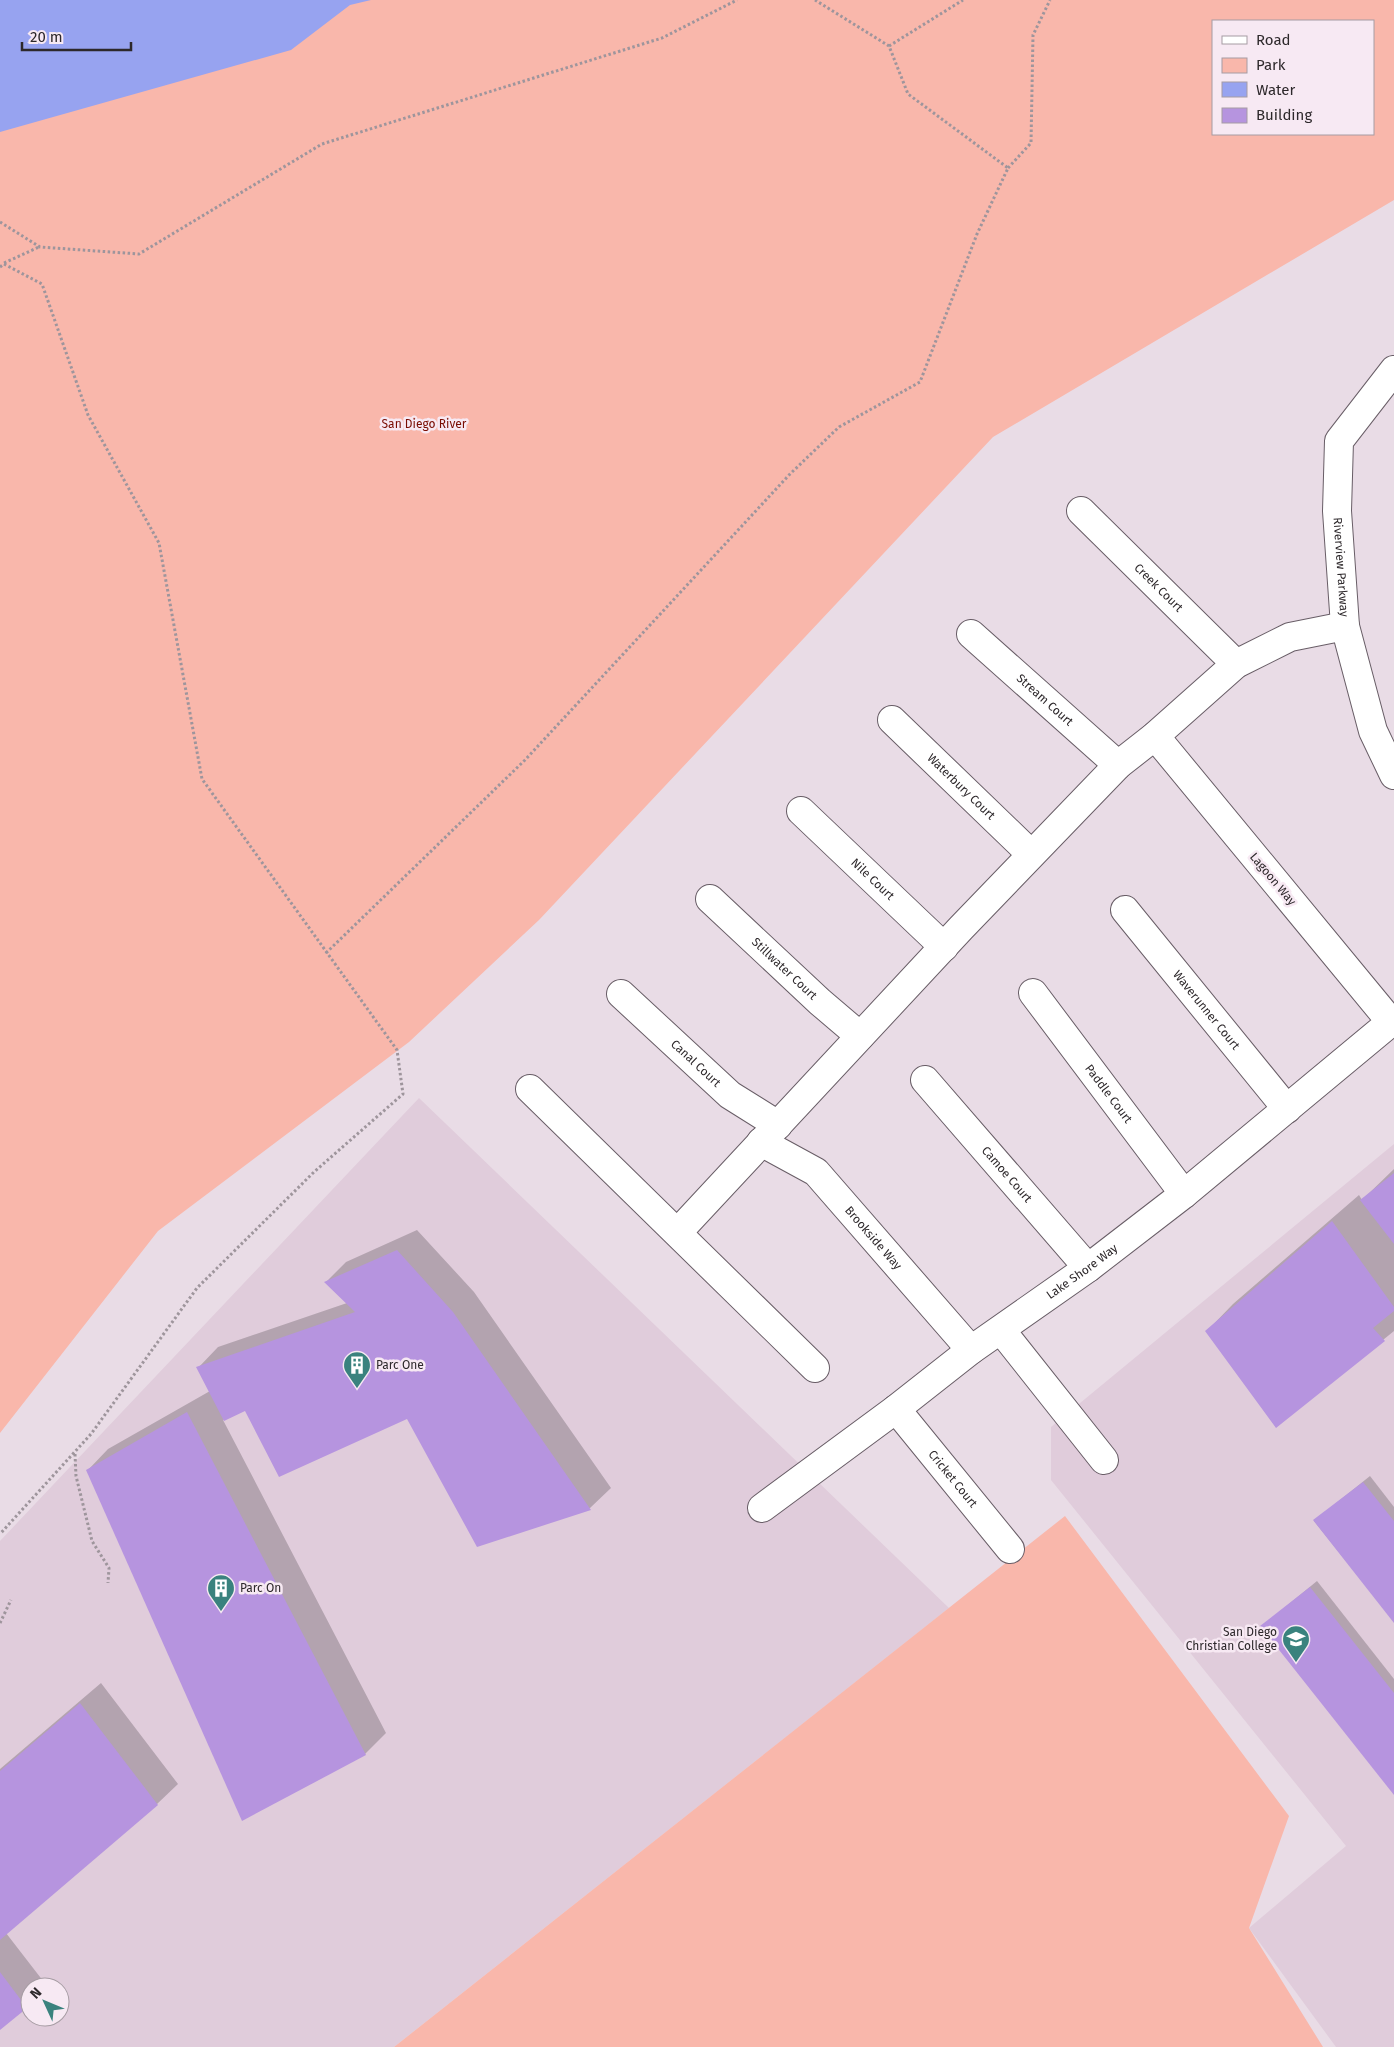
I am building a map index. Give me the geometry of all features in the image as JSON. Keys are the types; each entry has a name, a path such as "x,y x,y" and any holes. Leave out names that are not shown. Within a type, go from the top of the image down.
{"street":[{"name":"Riverview Parkway","path":"1394,370 1339,441 1337,511 1346,626 1373,732 1394,775"},
{"name":"Creek Court","path":"1081,511 1236,664"},
{"path":"678,1232 1031,854 1118,766 1155,736 1236,664 1290,637 1346,626"},
{"name":"Stream Court","path":"971,634 1118,766"},
{"name":"Waterbury Court","path":"892,720 1031,854"},
{"name":"Lagoon Way","path":"1155,736 1391,1022"},
{"name":"Nile Court","path":"801,811 944,947"},
{"name":"Stillwater Court","path":"710,899 820,1002 860,1036"},
{"name":"Waverunner Court","path":"1125,910 1287,1109"},
{"name":"Canal Court","path":"621,994 770,1134"},
{"name":"Paddle Court","path":"1033,994 1184,1194"},
{"name":"Lake Shore Way","path":"762,1508 896,1409 971,1350 1088,1268 1184,1194 1391,1022"},
{"name":"Camoe Court","path":"925,1080 1088,1268"},
{"path":"530,1089 815,1368"},
{"name":"Brookside Way","path":"770,1134 816,1172 971,1350"},
{"path":"1000,1330 1104,1460"},
{"name":"Cricket Court","path":"896,1409 1010,1548"}],"path":[{"path":"0,222 40,247 139,254 322,144 662,38 737,0"},
{"path":"815,0 889,46 908,94 1008,168"},
{"path":"889,46 963,0"},
{"path":"326,953 525,760 783,482 839,427 920,382 977,234 1008,168 1031,143 1033,34 1050,0"},
{"path":"1,265 40,247"},
{"path":"0,1534 91,1434 197,1288 314,1172 403,1094 397,1050 202,779 159,543 88,415 42,284 1,265"},
{"path":"75,1453 76,1476 92,1541 110,1568 108,1583"},
{"path":"0,1623 11,1600"}],"shaded area":[{"path":"419,1098 949,1608 394,2047 0,2047 0,1541"},
{"name":"San Diego Christian College","path":"1394,1144 1394,2047 1336,2047 1249,1928 1346,1846 1051,1480 1051,1427"}],"green space":[{"name":"San Diego River","path":"0,0 1394,0 1394,200 993,437 539,920 409,1042 158,1231 0,1433"},
{"path":"1065,1516 1289,1816 1249,1928 1323,2047 394,2047"}],"water":[{"path":"0,0 371,0 350,5 291,50 0,132"}],"building":[{"path":"1394,1173 1394,1244 1360,1200"},
{"path":"1332,1221 1394,1307 1394,1311 1373,1328 1385,1341 1276,1428 1205,1331"},
{"name":"Parc One","path":"397,1250 453,1312 591,1510 477,1547 407,1419 279,1477 245,1411 224,1421 196,1367 355,1312 324,1282"},
{"name":"Parc On","path":"187,1412 366,1755 242,1821 86,1470"},
{"path":"1363,1482 1394,1521 1394,1623 1313,1520"},
{"path":"1310,1587 1394,1693 1394,1795 1260,1626"},
{"path":"80,1703 158,1805 0,1940 0,1771"},
{"path":"0,1972 20,1999 20,2014 0,2030"}],"place":[{"name":"Parc One","path":"357,1389"},
{"name":"Parc On","path":"221,1612"},
{"name":"San Diego Christian College","path":"1296,1663"}]}
